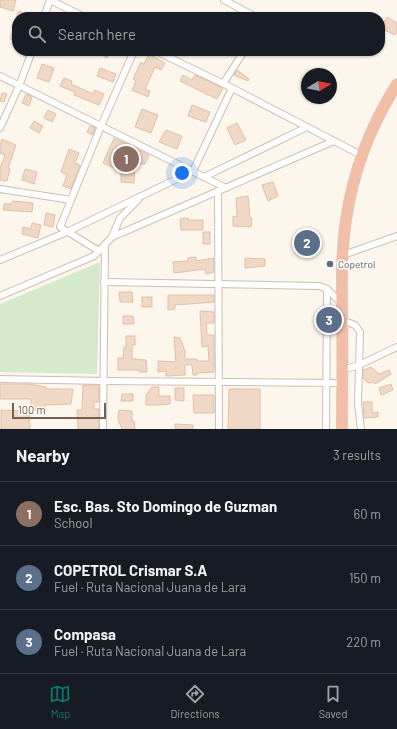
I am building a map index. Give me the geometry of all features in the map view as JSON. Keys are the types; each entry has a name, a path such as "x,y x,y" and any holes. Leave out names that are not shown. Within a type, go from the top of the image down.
{"highway":[{"path":"342,429 342,304 343,255 346,220 352,188 361,155 377,118 397,84"}],"street":[{"path":"46,12 50,0 75,12"},
{"path":"224,0 247,12"},
{"path":"0,128 19,86 30,56"},
{"path":"99,251 60,227 101,126 132,56"},
{"path":"166,56 232,88 361,155"},
{"path":"223,84 241,56"},
{"path":"0,76 226,188"},
{"path":"0,260 68,232 193,172 232,88"},
{"path":"204,176 307,127"},
{"path":"0,296 94,256 112,237 334,141"},
{"path":"0,189 72,200"},
{"path":"218,191 219,429"},
{"path":"112,237 120,218 142,196"},
{"path":"343,255 397,236"},
{"path":"104,245 104,429"},
{"path":"104,282 319,286 327,288 342,304"},
{"path":"326,429 327,288"},
{"path":"342,320 355,325 359,329 358,404 361,429"},
{"path":"342,370 359,365 397,347"},
{"path":"0,379 342,383"}],"green space":[{"path":"100,262 97,374 0,372 0,304"}],"building":[{"path":"0,0 16,0 13,11 0,7"},
{"path":"387,17 397,23 397,32 395,35 385,30 385,20"},
{"path":"148,56 153,56 165,63 161,70 155,67 145,89 150,91 148,97 132,90 136,81 133,79 141,62 144,64"},
{"path":"42,64 54,68 49,82 37,78"},
{"path":"100,68 116,74 113,82 97,76"},
{"path":"237,70 249,79 248,81 234,75"},
{"path":"183,75 192,80 195,75 223,88 217,99 180,81"},
{"path":"64,78 72,81 71,84 93,94 95,90 104,94 99,105 74,95 75,92 60,86"},
{"path":"2,93 7,94 4,102 0,101"},
{"path":"26,94 32,97 29,106 22,103"},
{"path":"192,105 210,112 206,122 188,116"},
{"path":"142,109 158,115 151,133 135,127"},
{"path":"48,110 56,114 52,122 44,118"},
{"path":"34,121 43,126 39,133 30,128"},
{"path":"237,123 246,140 235,145 227,128"},
{"path":"90,126 95,128 93,135 87,132"},
{"path":"166,130 182,136 177,149 159,142"},
{"path":"114,138 149,155 145,164 135,164 134,183 121,182 121,171 103,163"},
{"path":"2,139 16,145 8,168 10,169 7,181 0,180 0,168 5,155 0,153"},
{"path":"69,149 79,153 75,163 80,165 71,189 63,186 67,175 61,172"},
{"path":"25,169 37,172 34,184 22,180"},
{"path":"273,182 278,196 268,201 262,185"},
{"path":"248,196 250,218 252,218 251,227 233,226 233,216 237,217 236,198"},
{"path":"13,201 33,203 32,212 3,210 4,204 11,204"},
{"path":"46,213 55,215 53,227 44,225"},
{"path":"188,218 188,220 203,220 203,230 181,230 180,219"},
{"path":"32,223 41,225 38,238 22,234 23,227 31,229"},
{"path":"203,232 210,232 210,244 203,244"},
{"path":"196,257 196,261 214,258 214,272 206,274 205,269 174,273 173,262 188,261 188,258"},
{"path":"245,258 265,259 265,266 245,268"},
{"path":"119,292 132,292 133,302 120,302"},
{"path":"168,295 214,295 214,302 175,305 175,309 168,310"},
{"path":"142,297 152,297 152,307 142,307"},
{"path":"200,311 214,312 214,323 206,323 207,335 214,335 214,372 197,373 197,375 193,375 192,365 185,365 185,375 166,376 166,371 158,372 158,361 176,362 174,337 180,338 185,351 185,359 209,361 208,346 202,347"},
{"path":"123,316 133,316 134,324 123,324"},
{"path":"126,336 135,336 135,345 132,345 132,359 146,360 147,372 139,372 139,370 118,370 118,358 123,358 124,347 126,347"},
{"path":"371,367 379,374 389,370 391,374 375,384 374,382 368,383 363,378 363,370"},
{"path":"0,384 29,384 46,387 46,389 73,389 71,404 45,405 45,410 31,409 31,399 0,399"},
{"path":"391,384 393,390 381,395 379,388"},
{"path":"83,385 99,385 99,402 94,402 94,409 99,409 99,429 78,429 77,410 82,410"},
{"path":"152,387 159,387 159,396 170,396 170,404 146,405 146,395"},
{"path":"175,388 184,388 184,401 175,400"},
{"path":"229,389 260,389 260,429 228,429"},
{"path":"122,394 133,394 133,401 121,401"},
{"path":"193,395 214,395 214,413 194,413"},
{"path":"363,402 372,402 372,413 378,412 378,417 364,418"},
{"path":"1,410 29,411 30,429 1,429"},
{"path":"119,410 132,411 132,421 134,421 135,429 122,429 118,420"},
{"path":"175,424 193,425 193,429 175,429"}],"place":[{"name":"Esc. Bas. Sto Domingo de Guzman","path":"126,159"},
{"name":"COPETROL Crismar S.A","path":"307,243"},
{"name":"Copetrol","path":"330,264"},
{"name":"Compasa","path":"329,320"}]}
